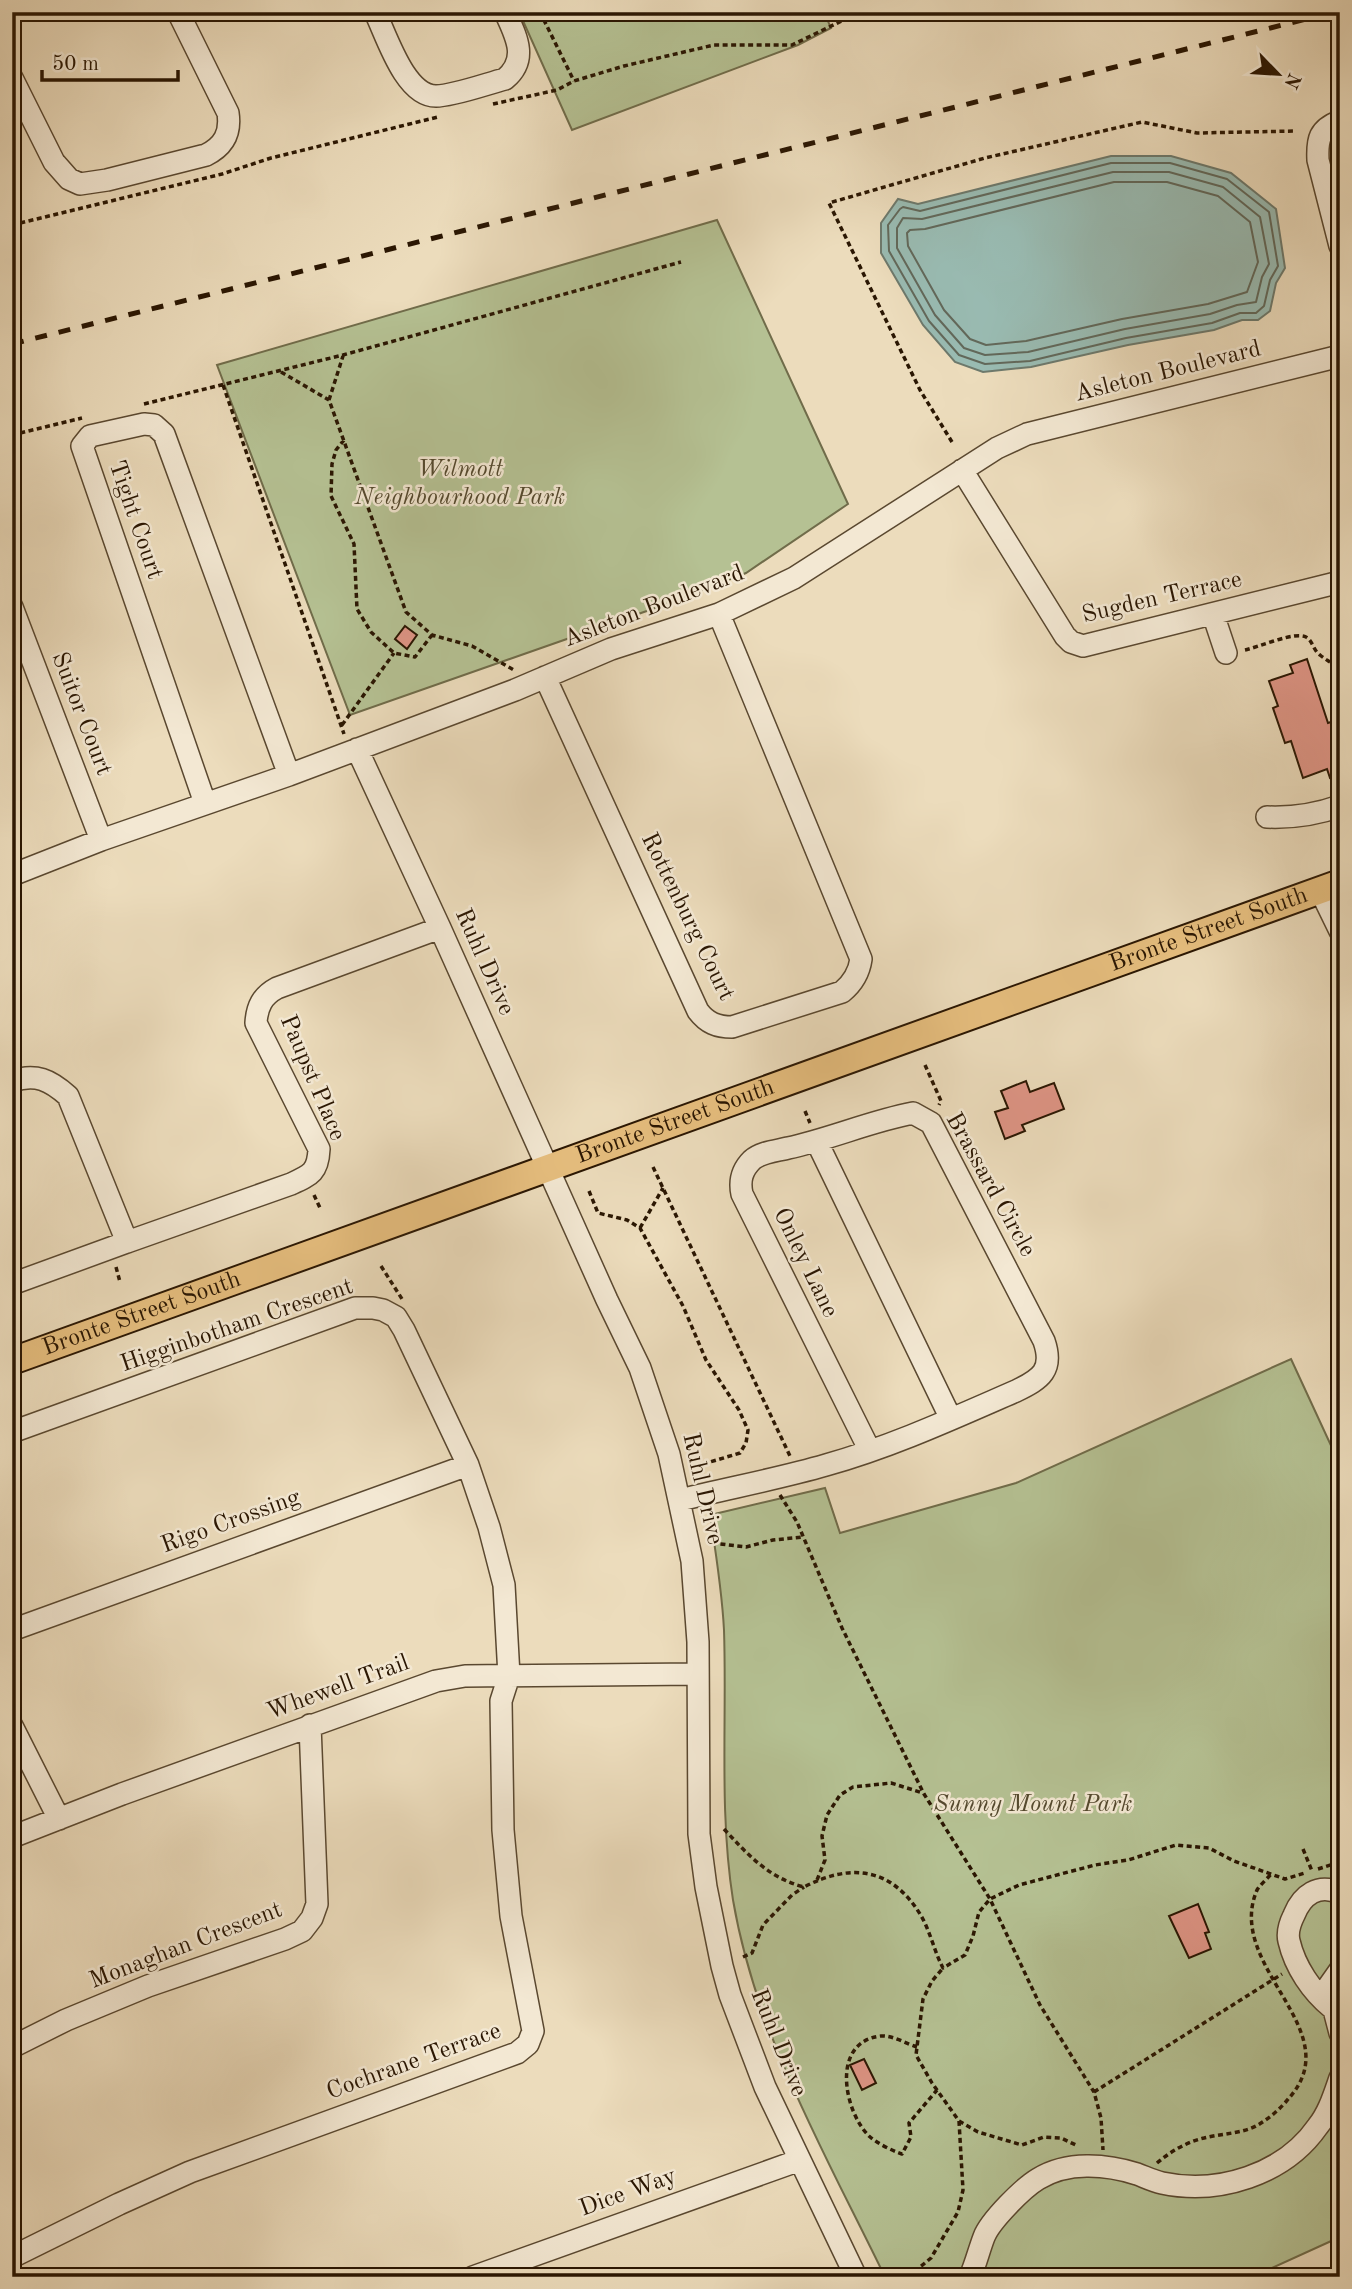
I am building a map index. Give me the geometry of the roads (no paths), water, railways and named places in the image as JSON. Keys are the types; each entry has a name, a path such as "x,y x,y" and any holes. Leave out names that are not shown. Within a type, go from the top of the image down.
{"main road":[{"name":"Bronte Street South","path":"12,1361 1330,887"}],"street":[{"path":"12,78 54,162 69,179 80,184 107,180 206,155 220,148 226,137 230,124 228,113 178,12"},
{"path":"375,12 408,80 417,91 438,96 505,79 512,73 520,53 517,38 505,12"},
{"path":"1340,121 1328,125 1320,134 1317,146 1318,160 1340,246"},
{"name":"Asleton Boulevard","path":"12,875 101,840 289,775 611,649 719,614 794,578 997,448 1027,434 1340,356"},
{"name":"Tight Court","path":"205,803 84,453 82,446 90,436 144,424 154,425 164,434 289,775"},
{"name":"Sugden Terrace","path":"962,470 1057,624 1071,642 1083,646 1340,582"},
{"name":"Suitor Court","path":"12,607 101,840"},
{"name":"Rottenburg Court","path":"540,679 698,1011 704,1018 720,1027 732,1027 842,992 852,984 860,968 861,959 719,614"},
{"path":"1213,614 1226,653"},
{"name":"Ruhl Drive","path":"353,750 440,928 640,1368 673,1472 694,1575 699,1834 717,1943 730,1995 765,2087 856,2277"},
{"path":"1267,817 1317,815 1340,806"},
{"path":"1330,887 1340,931"},
{"name":"Paupst Place","path":"127,1241 290,1184 313,1172 318,1162 319,1149 256,1023 261,1002 268,993 277,988 440,928"},
{"path":"12,1081 38,1076 55,1084 68,1096 127,1241 12,1284"},
{"name":"Brassard Circle","path":"680,1500 870,1451 1032,1383 1045,1371 1049,1354 1044,1340 931,1123 913,1114 817,1142"},
{"path":"817,1142 951,1419"},
{"name":"Onley Lane","path":"817,1142 754,1158 744,1169 739,1182 742,1194 870,1451"},
{"name":"Higginbotham Crescent","path":"12,1432 355,1308 373,1308 396,1317 438,1398 468,1465"},
{"path":"468,1465 489,1527 503,1585 509,1676"},
{"name":"Rigo Crossing","path":"12,1630 468,1465"},
{"name":"Whewell Trail","path":"12,1837 310,1725 436,1681 465,1676 698,1674"},
{"name":"Cochrane Terrace","path":"12,2257 190,2172 517,2053 528,2044 533,2031 511,1916 503,1830 501,1701 509,1676"},
{"name":"Monaghan Crescent","path":"12,2047 66,2020 148,1986 255,1951 302,1931 312,1918 317,1904 310,1725"},
{"path":"12,1726 59,1819"},
{"path":"1332,2008 1317,1996 1288,1939 1291,1922 1305,1896 1324,1889 1340,1893"},
{"path":"1340,1970 1328,1987 1340,2032"},
{"path":"970,2277 985,2234 1014,2198 1039,2178 1056,2171 1089,2165 1106,2154 1135,2174 1160,2183 1200,2188 1253,2177 1273,2167 1318,2128 1332,2102 1340,2078"},
{"name":"Dice Way","path":"473,2277 800,2160"}],"water":[{"path":"1111,156 1171,156 1231,173 1276,209 1285,268 1276,283 1270,311 1258,320 1242,320 1214,330 1128,345 1031,367 983,372 955,362 923,325 881,253 881,223 898,199 918,204"}],"railway":[{"path":"12,344 1334,12"}],"park label":[{"name":"Wilmott Neighbourhood Park","path":"460,484"},
{"name":"Sunny Mount Park","path":"1033,1805"}]}
